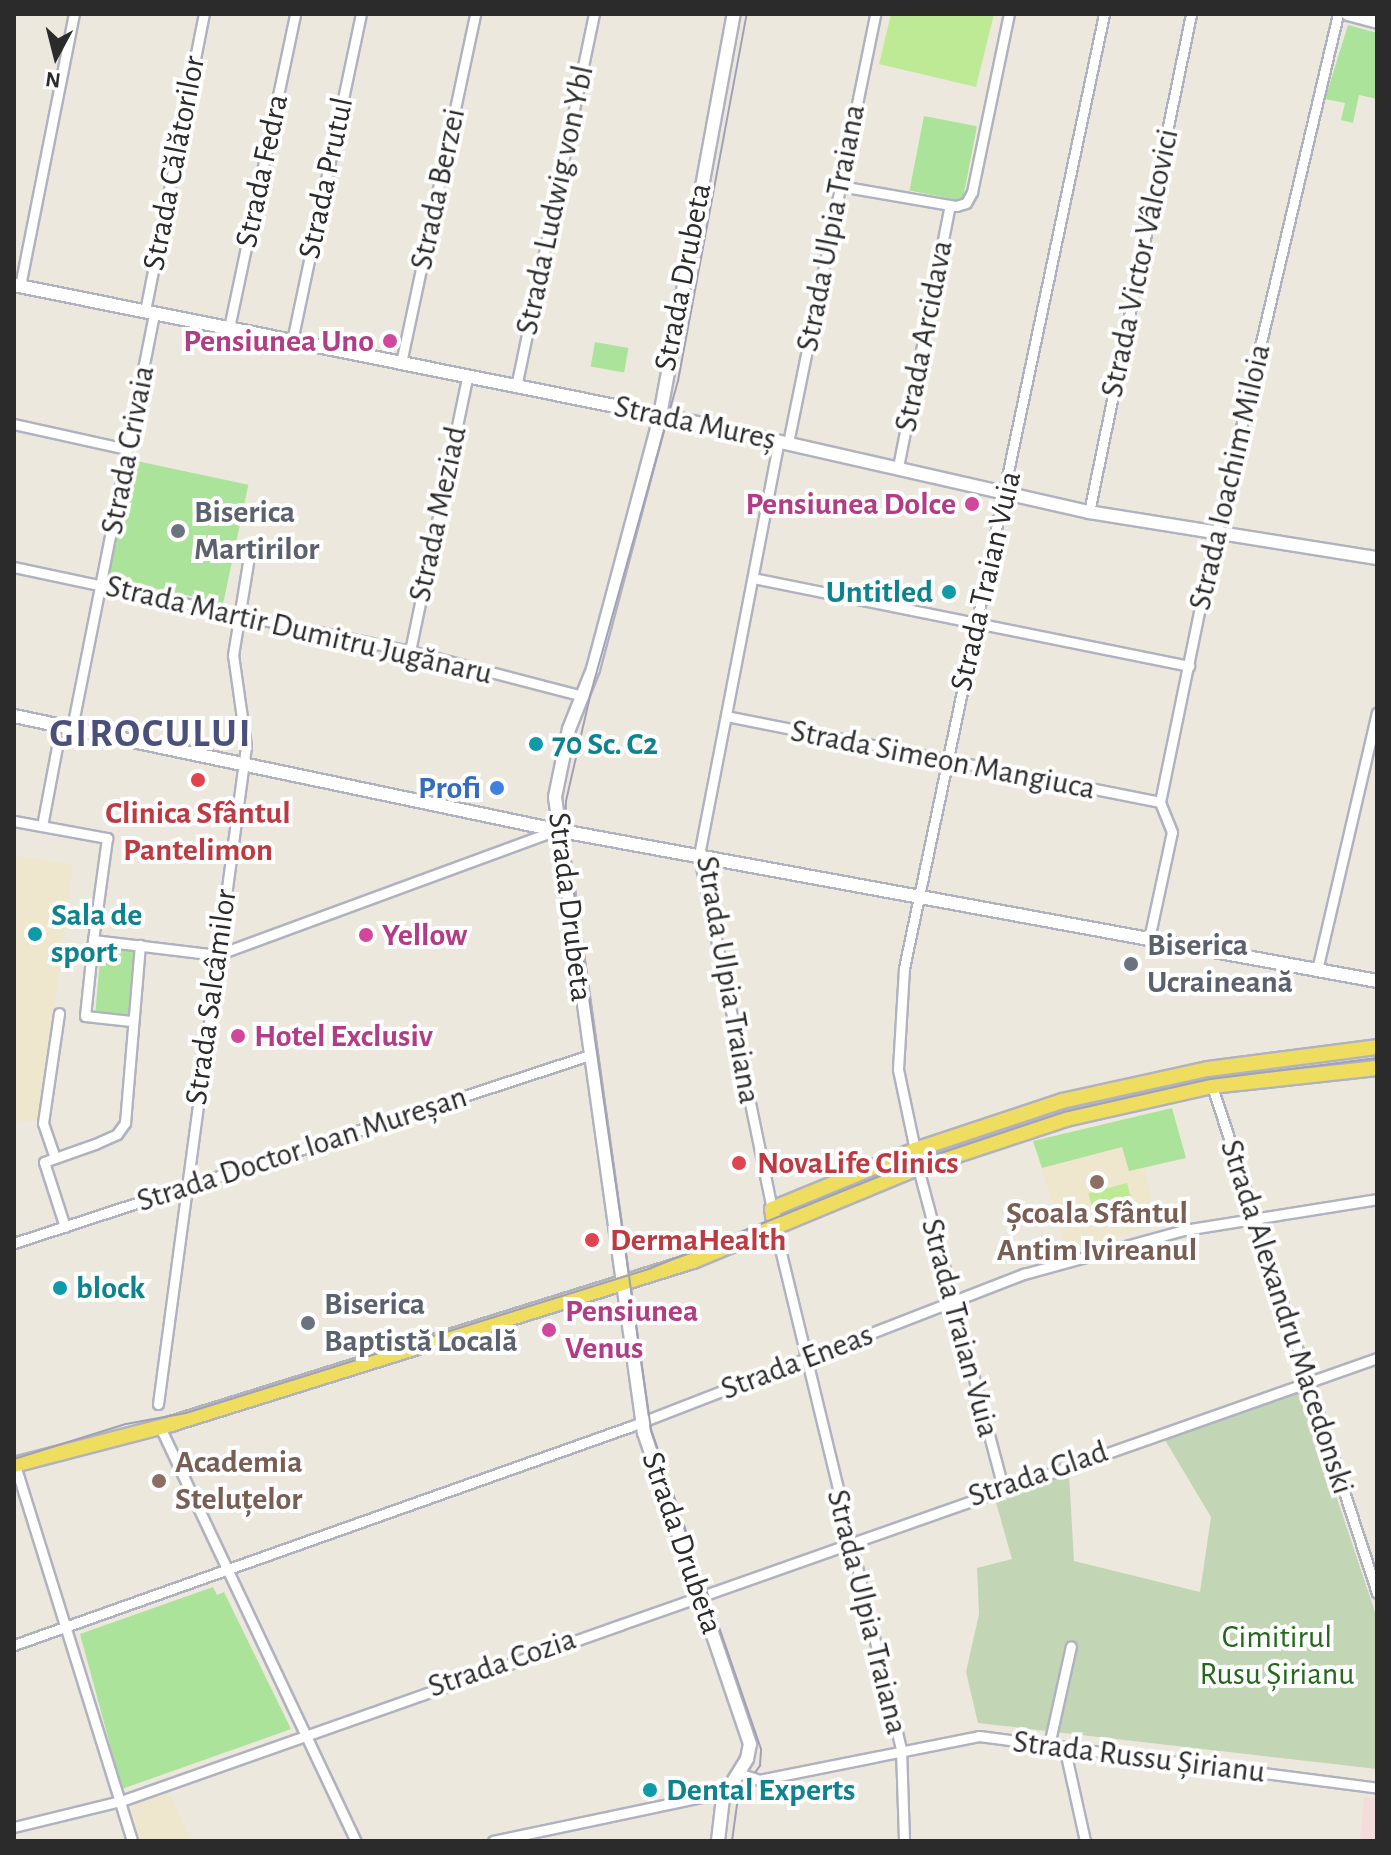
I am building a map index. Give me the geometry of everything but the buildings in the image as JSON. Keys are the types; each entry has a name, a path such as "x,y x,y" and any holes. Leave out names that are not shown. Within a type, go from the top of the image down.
{"main road":[{"path":"772,1209 915,1150 1125,1085 1377,1047"},
{"path":"14,1465 160,1427 622,1283 775,1228 918,1168 1066,1119 1212,1086 1377,1068"},
{"name":"Strada Ulpia Traiana","path":"772,1209 775,1228"}],"street":[{"path":"17,286 74,14"},
{"name":"Strada Călătorilor","path":"150,312 204,14"},
{"name":"Strada Fedra","path":"229,328 295,14"},
{"name":"Strada Prutul","path":"292,341 361,14"},
{"name":"Strada Berzei","path":"401,363 475,14"},
{"name":"Strada Ludwig von Ybl","path":"516,387 594,14"},
{"name":"Strada Drubeta","path":"726,1792 749,1752 748,1734 643,1421 556,830 555,797 569,729 583,696 659,415 734,14"},
{"name":"Strada Ulpia Traiana","path":"772,1209 699,855 753,578 875,14"},
{"name":"Strada Arcidava","path":"840,186 950,205 966,203 972,192 1009,14"},
{"name":"Strada Traian Vuia","path":"915,1150 898,1069 904,968 1104,14"},
{"name":"Strada Victor Vâlcovici","path":"1089,512 1191,14"},
{"name":"Strada Ioachim Miloia","path":"1149,939 1172,832 1160,802 1215,533 1338,14"},
{"path":"1348,14 1377,22"},
{"name":"Strada Arcidava","path":"898,467 950,205"},
{"name":"Strada Mureș","path":"17,286 659,415 1089,512 1377,558"},
{"name":"Strada Crivaia","path":"72,728 127,449 150,312"},
{"name":"Strada Meziad","path":"410,651 467,377"},
{"path":"14,424 127,449"},
{"name":"Strada Salcâmilor","path":"158,1404 183,1188 244,762 246,730 233,655 237,615 251,544"},
{"name":"Strada Martir Dumitru Jugănaru","path":"14,567 410,651 583,696"},
{"path":"753,578 1189,666"},
{"path":"1317,970 1377,713"},
{"path":"14,716 556,830 1377,981"},
{"name":"Strada Simeon Mangiuca","path":"726,716 1160,802"},
{"path":"42,826 58,741"},
{"path":"14,821 107,838 85,1016 131,1021"},
{"path":"93,940 217,955 556,830"},
{"path":"65,1227 44,1162 117,1134 125,1123 131,1021 140,945"},
{"path":"55,1158 43,1123 59,1013"},
{"name":"Strada Doctor Ioan Mureșan","path":"14,1243 590,1055"},
{"name":"Strada Alexandru Macedonski","path":"1212,1086 1377,1593"},
{"name":"Strada Traian Vuia","path":"918,1168 1003,1487"},
{"name":"Strada Eneas","path":"14,1645 643,1421 952,1302 1098,1252 1252,1215 1377,1199"},
{"name":"Strada Ulpia Traiana","path":"775,1228 901,1749 904,1841"},
{"name":"Strada Glad","path":"699,1593 1307,1379 1377,1358"},
{"path":"160,1427 356,1841"},
{"path":"14,1465 132,1841"},
{"name":"Strada Cozia","path":"121,1801 699,1593"},
{"path":"1049,1745 1071,1646"},
{"name":"Strada Russu Șirianu","path":"738,1773 759,1780 960,1737 1064,1746 1377,1788"},
{"path":"1064,1746 1085,1841"},
{"path":"493,1841 726,1792 718,1841"},
{"path":"14,1827 121,1801"}],"shaded area":[{"path":"14,855 73,865 40,1119 26,1122 14,1120"},
{"name":"Școala Sfântul Antim Ivireanul","path":"1172,1108 1186,1158 1144,1168 1158,1225 1067,1250 1033,1141"},
{"path":"169,1791 191,1841 138,1841 131,1804"},
{"path":"1364,1797 1377,1799 1377,1841 1360,1841"}],"green space":[{"path":"891,14 994,14 976,87 879,64"},
{"path":"1348,25 1377,33 1377,99 1359,95 1353,123 1341,120 1345,103 1325,99"},
{"path":"924,116 977,126 963,201 909,191"},
{"path":"595,342 628,348 624,373 591,367"},
{"path":"132,460 248,485 223,603 107,578"},
{"path":"101,948 134,951 128,1017 95,1014"},
{"path":"1172,1108 1186,1158 1129,1171 1122,1147 1042,1168 1033,1141"},
{"path":"1127,1183 1136,1216 1097,1226 1088,1193"},
{"name":"Cimitirul Rusu Șirianu","path":"1301,1391 1377,1618 1377,1769 978,1723 966,1672 979,1614 977,1568 1012,1559 995,1499 1069,1473 1074,1561 1200,1592 1211,1517 1165,1440"},
{"path":"213,1587 217,1595 224,1592 291,1729 122,1789 80,1634"}],"tram line":[{"path":"732,1841 738,1797 760,1765 761,1749 651,1429 565,831 566,801 590,696 678,381 747,14"},
{"path":"14,1459 126,1424 186,1413 651,1268 917,1161 1064,1112 1211,1079 1377,1058"}],"place":[{"name":"Pensiunea Uno","path":"390,341"},
{"name":"Pensiunea Dolce","path":"972,504"},
{"name":"Biserica Martirilor","path":"178,531"},
{"name":"Untitled","path":"949,592"},
{"name":"70 Sc. C2","path":"536,744"},
{"name":"Clinica Sfântul Pantelimon","path":"198,780"},
{"name":"Profi","path":"497,788"},
{"name":"Sala de sport","path":"35,934"},
{"name":"Yellow","path":"366,935"},
{"name":"Biserica Ucraineană","path":"1131,964"},
{"name":"Hotel Exclusiv","path":"238,1036"},
{"name":"NovaLife Clinics","path":"739,1163"},
{"name":"Școala Sfântul Antim Ivireanul","path":"1097,1182"},
{"name":"DermaHealth","path":"592,1240"},
{"name":"block","path":"60,1288"},
{"name":"Biserica Baptistă Locală","path":"308,1323"},
{"name":"Pensiunea Venus","path":"549,1330"},
{"name":"Academia Steluțelor","path":"159,1481"},
{"name":"Dental Experts","path":"650,1790"}],"district":[{"name":"GIROCULUI","path":"151,734"}]}
